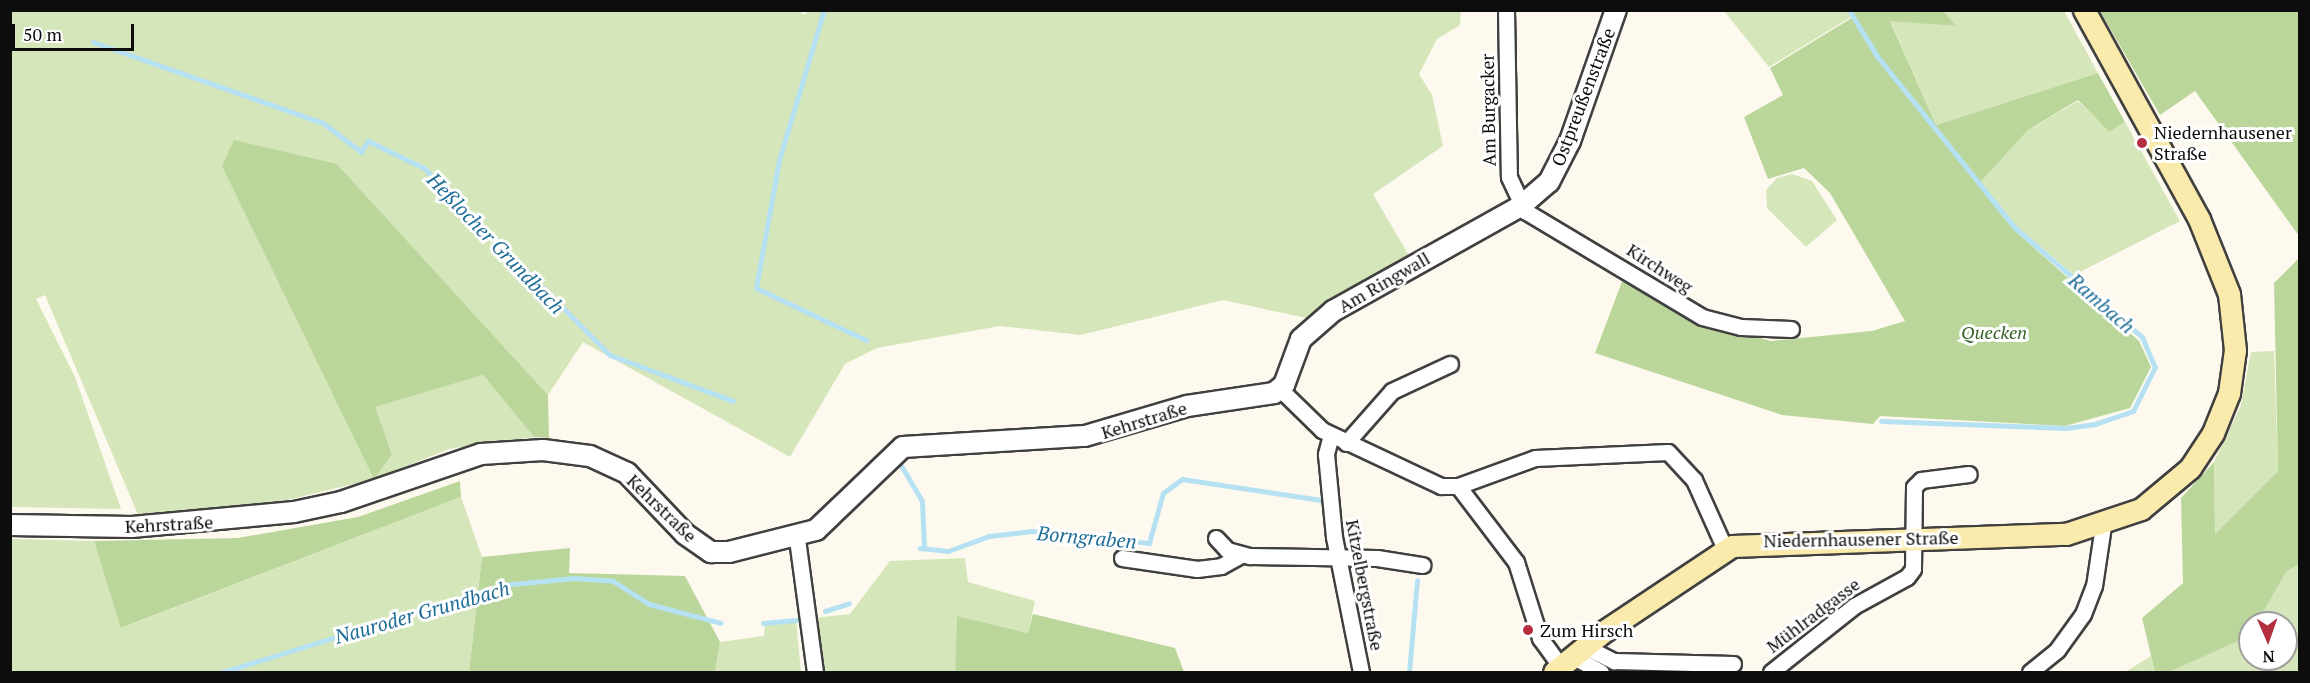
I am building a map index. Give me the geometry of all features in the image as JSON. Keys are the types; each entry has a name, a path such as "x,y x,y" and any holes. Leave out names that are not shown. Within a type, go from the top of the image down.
{"main road":[{"name":"Niedernhausener Straße","path":"1568,660 1725,549 1762,540 1913,539 2066,534 2103,526 2159,497 2202,451 2229,393 2235,331 2229,294 2207,237 2084,10"}],"street":[{"name":"Am Burgacker","path":"1506,10 1509,177 1521,206"},
{"name":"Ostpreußenstraße","path":"1521,206 1549,182 1563,157 1616,10"},
{"name":"Kirchweg","path":"1521,206 1702,317 1741,327 1791,329"},
{"name":"Am Ringwall","path":"1280,389 1301,339 1333,311 1521,206"},
{"path":"1346,443 1392,391 1450,364"},
{"path":"1280,389 1309,421 1331,435 1441,486 1458,486 1535,458 1668,452 1694,480 1725,549"},
{"name":"Kehrstraße","path":"10,525 132,527 294,512 341,502 481,454 543,450 590,456 627,473 685,534 711,552 797,539 832,519 903,447 1085,436 1187,406 1280,389"},
{"name":"Kitzelbergstraße","path":"1331,435 1326,454 1338,558 1361,672"},
{"name":"Mühlradgasse","path":"1771,672 1854,606 1907,577 1913,569 1914,487 1921,480 1969,474"},
{"path":"1458,486 1516,562 1540,638 1568,660 1600,672"},
{"path":"2030,672 2062,645 2083,614 2094,586 2103,526"},
{"path":"1216,538 1241,555 1338,558 1422,565"},
{"path":"797,539 815,672"},
{"path":"1122,558 1197,568 1230,563 1241,555"},
{"path":"1568,660 1733,664"}],"green space":[{"path":"797,10 805,15 808,10 1461,11 1460,25 1437,39 1419,74 1432,95 1443,146 1373,194 1411,259 1306,318 1223,300 1081,335 1000,326 877,348 845,364 790,457 583,342 548,395 337,164 374,478 392,453 374,407 483,375 534,437 449,449 374,479 266,505 139,517 45,295 36,299 75,377 121,509 11,507 11,11"},
{"path":"1724,11 1847,11 1851,17 1769,67"},
{"name":"Quecken","path":"1852,11 1943,11 1956,26 1890,21 1936,125 2098,73 2125,122 2109,132 2078,100 2028,130 1978,185 2013,229 2139,341 2151,367 2130,408 2065,426 1880,416 1873,424 1782,415 1595,353 1623,279 1687,318 1771,341 1872,331 1905,321 1830,193 1804,168 1768,179 1744,117 1783,95 1770,68 1855,16"},
{"path":"1943,11 2064,11 2098,73 1936,125 1890,20 1955,26"},
{"path":"2100,11 2299,11 2299,236 2195,91 2160,115"},
{"path":"2078,101 2109,132 2125,122 2180,221 2074,275 2016,226 1981,182 2028,130"},
{"path":"234,140 337,164 548,395 549,438 534,437 483,375 375,407 392,454 374,479 222,166"},
{"path":"1792,174 1812,181 1837,220 1806,247 1767,208 1766,190 1777,178"},
{"path":"2299,258 2299,564 2286,572 2264,611 2238,611 2238,641 2169,672 2155,672 2142,618 2183,583 2181,498 2214,462 2215,534 2278,471 2274,283"},
{"path":"2274,351 2278,471 2215,534 2214,462 2241,405 2251,352"},
{"path":"460,481 461,497 121,628 94,541 238,538 358,517"},
{"path":"461,497 482,557 469,672 11,672 11,539 94,541 122,628"},
{"path":"570,548 569,573 685,576 720,642 715,672 469,672 482,557"},
{"path":"965,558 968,582 1035,601 1028,633 957,616 955,672 823,672 814,618 850,614 890,561"},
{"path":"2299,564 2299,672 2169,672 2238,640 2238,671 2298,671 2298,611 2264,611 2286,572"},
{"path":"1033,614 1175,648 1184,672 955,672 957,616 1028,633"},
{"path":"796,620 801,672 715,672 720,642 764,636 765,625"},
{"path":"2151,656 2155,672 2125,672"}],"waterway":[{"path":"824,10 779,160 756,288 866,340"},
{"name":"Rambach","path":"1849,10 1877,56 2014,227 2142,337 2155,367 2133,411 2095,424 2066,428 1881,421"},
{"name":"Heßlocher Grundbach","path":"93,42 323,123 361,152 368,141 424,168 610,355 733,401"},
{"path":"899,462 922,501 924,547"},
{"name":"Borngraben","path":"920,548 948,551 989,536 1032,531 1149,543 1163,493 1182,479 1321,500"},
{"name":"Nauroder Grundbach","path":"223,672 502,585 574,578 613,581 649,604 721,623"},
{"name":"Rambach","path":"1409,672 1417,580"},
{"path":"825,611 849,603"},
{"path":"763,623 799,620"}],"place":[{"name":"Niedernhausener Straße","path":"2142,143"},
{"name":"Zum Hirsch","path":"1528,630"}]}
